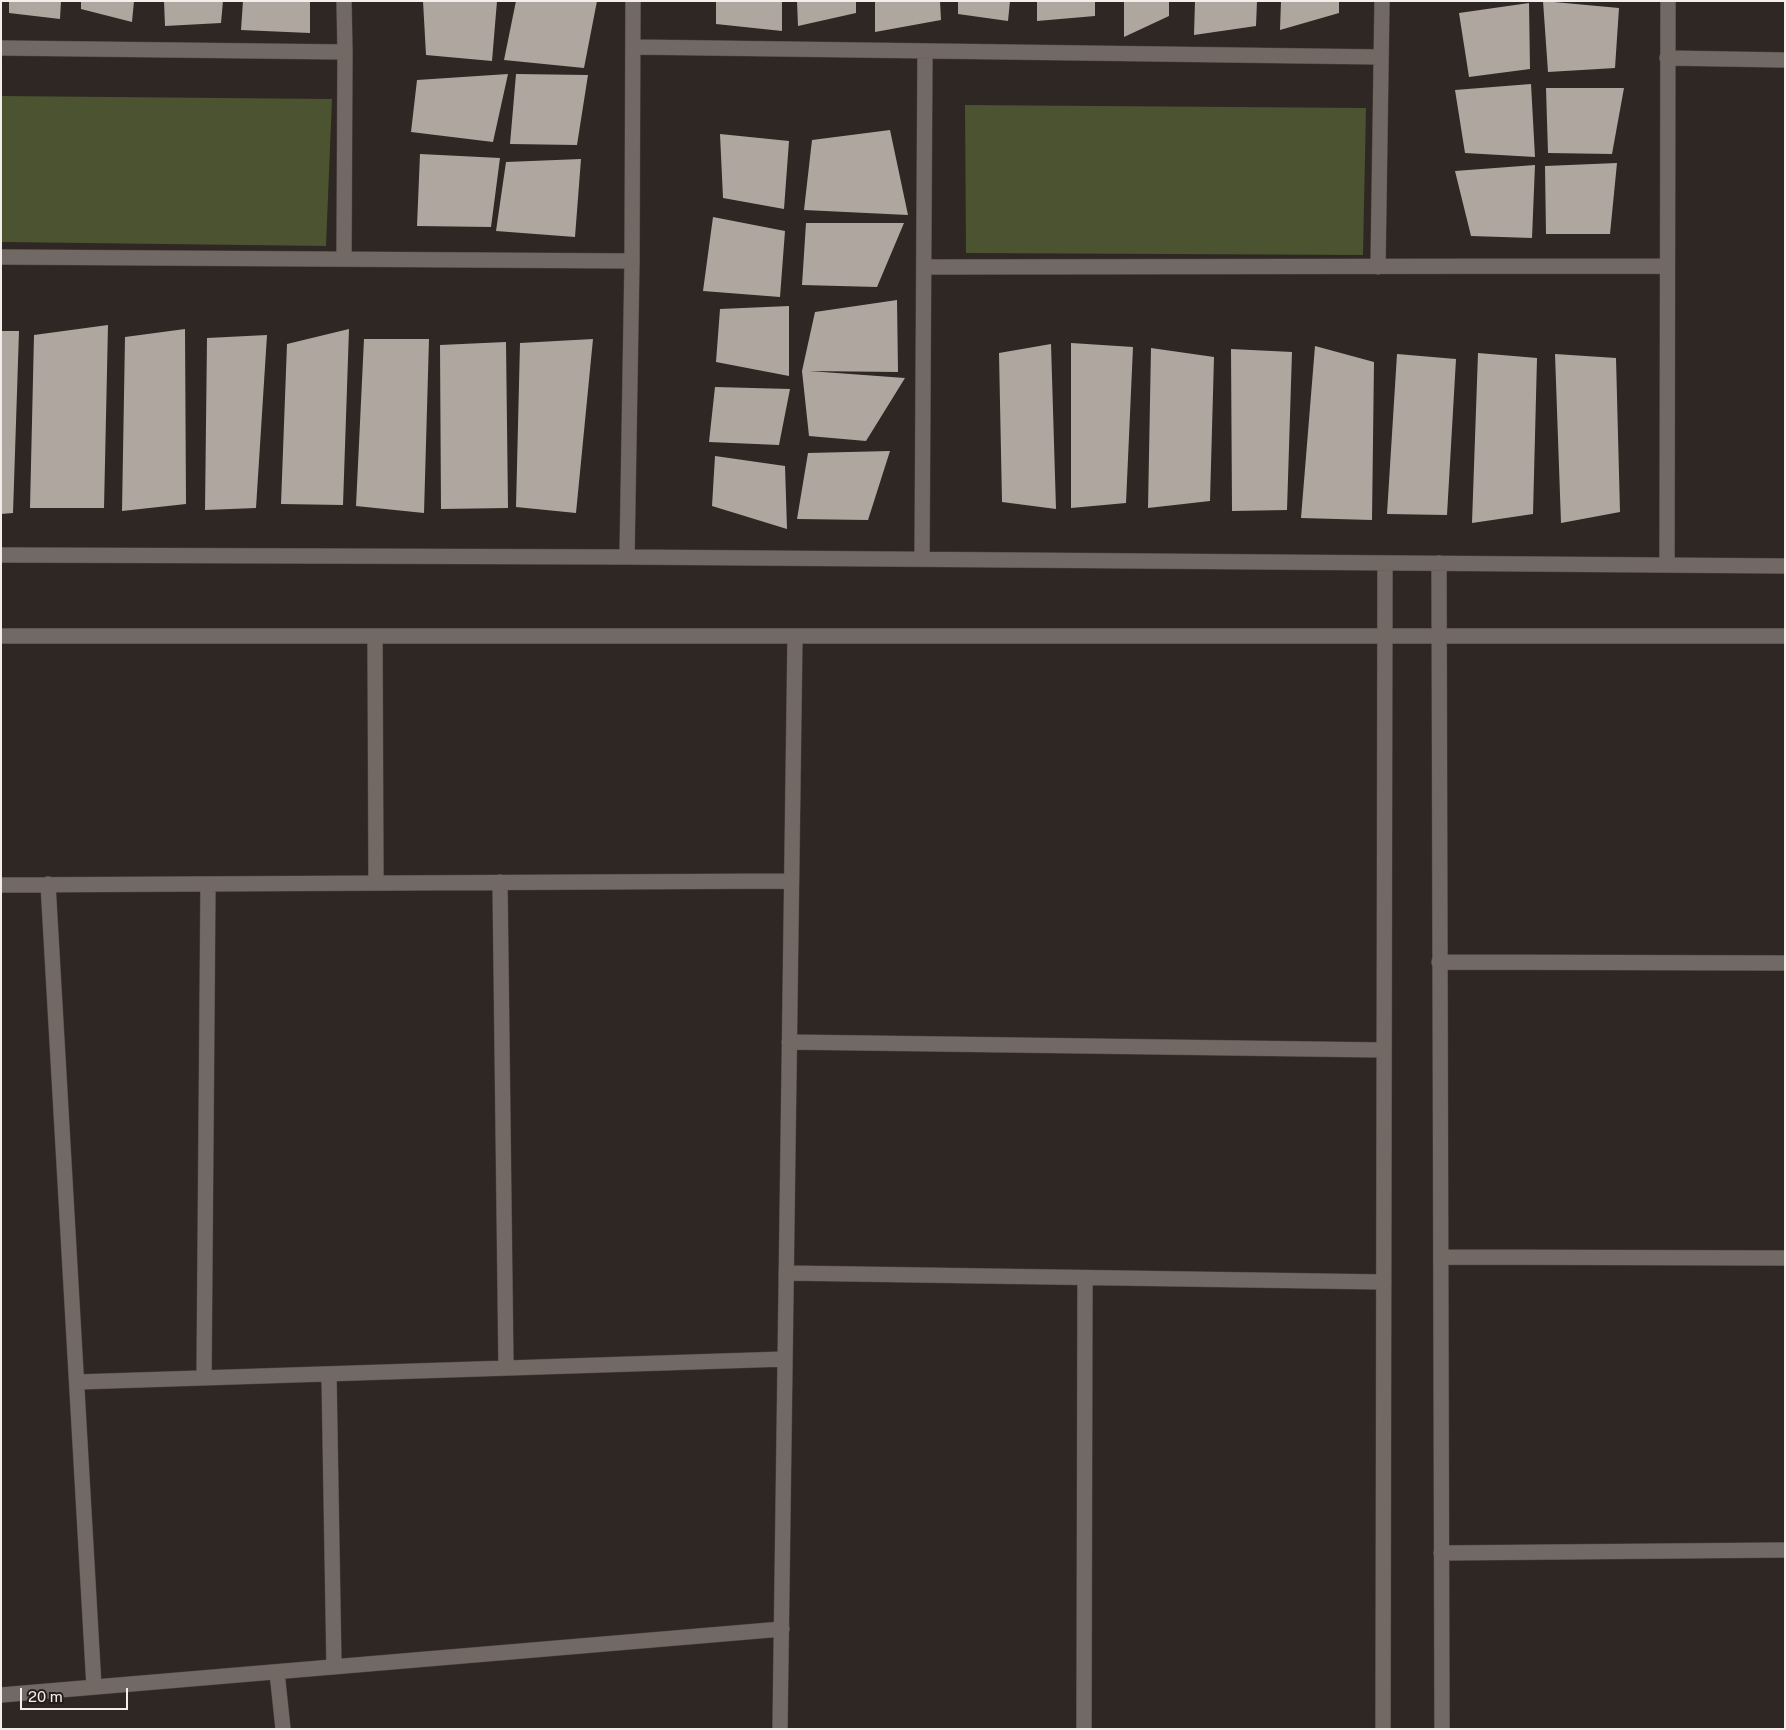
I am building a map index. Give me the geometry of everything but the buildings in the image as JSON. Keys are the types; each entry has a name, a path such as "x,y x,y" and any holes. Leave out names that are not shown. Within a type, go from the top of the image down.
{"street":[{"path":"344,1 344,259"},
{"path":"627,557 632,261 633,1"},
{"path":"1378,267 1382,1"},
{"path":"1667,565 1668,1"},
{"path":"634,47 1381,57"},
{"path":"1,48 345,52"},
{"path":"922,559 925,51"},
{"path":"1667,58 1785,60"},
{"path":"1,257 632,261"},
{"path":"924,267 1667,266"},
{"path":"1,555 627,557 1785,566"},
{"path":"1383,1729 1385,563"},
{"path":"1439,563 1442,1729"},
{"path":"1,636 1785,636"},
{"path":"375,636 376,883"},
{"path":"780,1729 795,636"},
{"path":"1,885 791,881"},
{"path":"500,882 506,1368"},
{"path":"48,884 94,1687"},
{"path":"204,1378 208,884"},
{"path":"1439,962 1785,963"},
{"path":"789,1042 1384,1050"},
{"path":"1440,1257 1785,1258"},
{"path":"786,1272 1384,1282"},
{"path":"1084,1729 1085,1278"},
{"path":"78,1382 785,1359"},
{"path":"329,1375 334,1667"},
{"path":"1441,1554 1785,1550"},
{"path":"1,1694 782,1629"},
{"path":"277,1672 283,1729"}],"green space":[{"path":"1,96 332,99 326,246 1,242"},
{"path":"965,105 1366,108 1363,255 966,253"}]}
